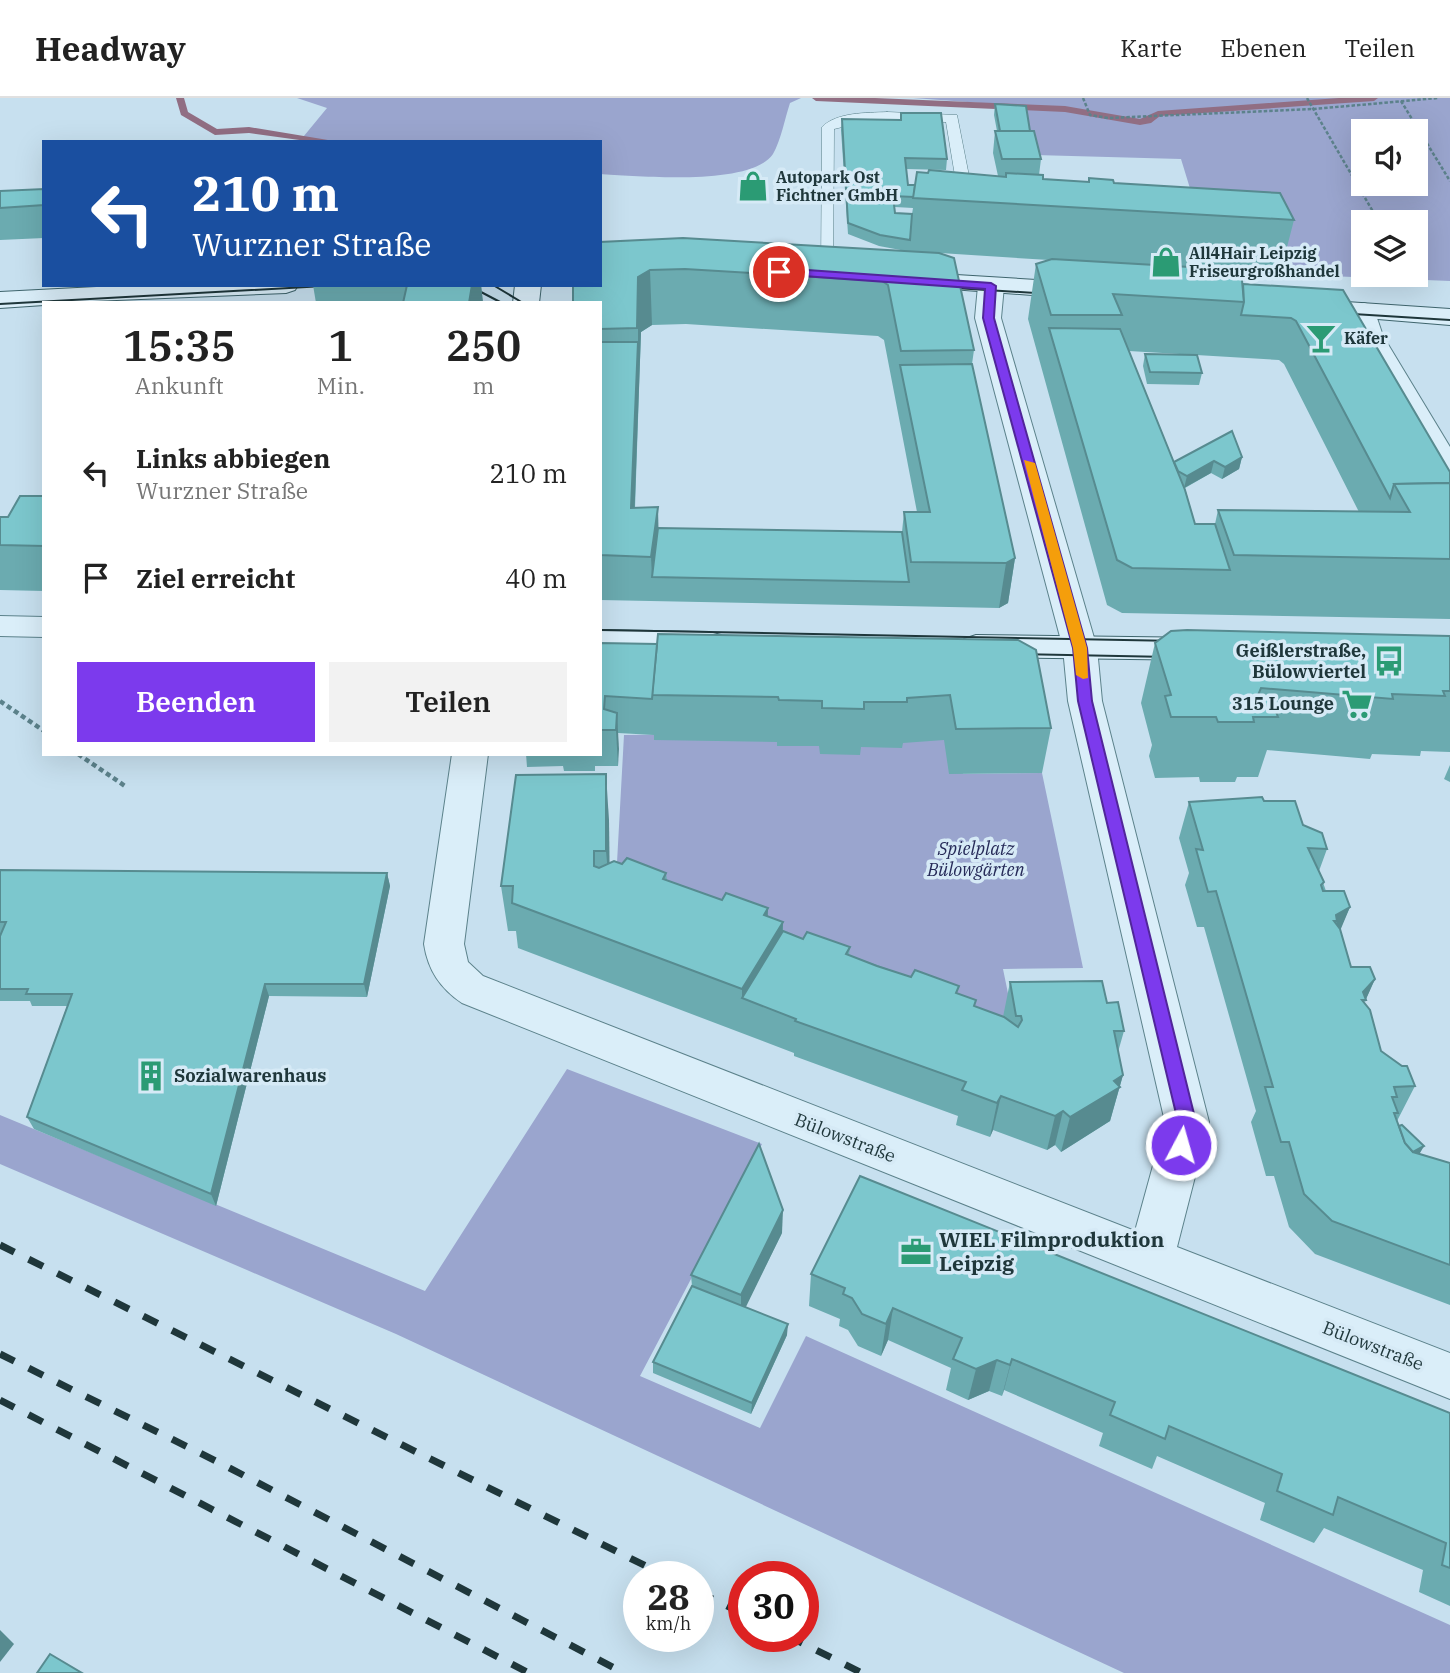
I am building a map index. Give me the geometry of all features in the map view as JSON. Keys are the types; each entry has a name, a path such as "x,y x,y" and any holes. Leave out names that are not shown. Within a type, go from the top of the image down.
{"street":[{"path":"799,273 838,275"},
{"path":"888,279 1115,293"},
{"path":"991,286 988,318 1080,648 1085,701 1187,1122 1151,1258"},
{"path":"0,300 78,291 217,287"},
{"path":"1275,305 1450,317"},
{"path":"1364,311 1370,336 1450,472"},
{"path":"0,626 42,627"},
{"path":"602,640 747,642"},
{"path":"941,645 1233,650"},
{"name":"Bülowstraße","path":"470,756 444,944 446,961 454,978 476,992 1450,1376"}],"lane":[{"path":"838,275 828,127 835,121 852,118 951,118 962,176"}],"path":[{"path":"1083,98 1090,115 1108,118 1438,98"},
{"path":"1308,100 1371,210"},
{"path":"1401,101 1450,181"},
{"path":"0,701 42,730"},
{"path":"81,756 125,786"}],"green space":[{"path":"297,98 801,98 790,103 776,148 761,164 742,171 692,177 602,174 602,140 301,140 327,108"},
{"path":"913,98 1450,98 1450,281 1428,280 1428,210 1351,210 1351,277 1280,274 1258,226 1200,221 1181,159 1035,155 1022,106"},
{"name":"Spielplatz Bülowgärten","path":"954,731 963,774 1042,773 1083,968 1003,969 1019,1047 615,899 624,735"},
{"path":"567,1069 762,1144 640,1376 760,1428 806,1336 1450,1625 1450,1673 1124,1673 396,1334 0,1164 0,1115 425,1291"}],"building":[{"path":"995,104 1026,106 1030,131 1000,131"},
{"path":"901,113 941,113 947,159 905,158 908,185 915,185 914,197 893,196 895,213 912,214 910,240 880,235 848,223 842,119 901,120"},
{"path":"995,131 1034,131 1041,159 1002,159"},
{"path":"929,170 1006,177 1006,173 1043,175 1043,179 1089,182 1089,178 1113,180 1114,183 1280,193 1294,220 913,198 917,172 928,173"},
{"path":"42,189 42,205 0,208 0,191"},
{"path":"683,238 939,253 954,258 974,350 901,351 888,285 882,281 685,269 650,270 638,277 637,328 602,329 602,301 573,301 573,287 602,287 602,242"},
{"path":"1052,259 1241,270 1244,302 1113,294 1122,315 1051,315 1036,264"},
{"path":"1243,284 1343,290 1450,472 1450,483 1394,484 1390,498 1296,321 1291,318 1241,315 1244,302"},
{"path":"407,287 472,287 469,301 403,301"},
{"path":"1049,328 1120,329 1185,490 1195,524 1215,524 1230,570 1132,568 1117,560"},
{"path":"602,342 638,342 631,508 658,507 651,557 602,555"},
{"path":"1145,354 1197,355 1202,373 1150,372"},
{"path":"972,364 1015,558 1006,563 911,562 904,512 930,512 900,365"},
{"path":"1232,431 1242,457 1225,467 1214,461 1187,476 1178,471 1174,462"},
{"path":"1450,483 1450,559 1234,555 1218,510 1410,512 1394,484"},
{"path":"20,496 42,496 42,546 0,545 0,517 8,517"},
{"path":"658,528 902,532 909,582 652,577"},
{"path":"1171,631 1450,636 1450,691 1443,691 1445,696 1392,694 1393,699 1261,688 1258,695 1271,699 1278,717 1253,717 1254,722 1218,722 1216,717 1171,717 1165,696 1171,695 1155,643"},
{"path":"658,634 1018,640 1036,650 1051,728 956,729 950,695 907,698 907,702 864,702 864,709 822,708 822,701 779,700 778,697 652,695"},
{"path":"602,643 657,644 652,699 605,696 604,709 617,713 616,730 602,730"},
{"path":"606,774 606,851 594,851 594,866 599,868 614,861 622,864 627,858 666,873 663,879 722,900 726,893 768,908 764,915 783,922 742,989 512,903 513,886 501,886 516,775"},
{"path":"1262,797 1264,801 1295,801 1303,825 1322,833 1327,849 1308,848 1324,882 1321,885 1323,891 1344,891 1350,907 1336,915 1337,921 1334,921 1340,929 1351,967 1370,967 1375,979 1363,992 1366,1000 1362,1000 1370,1010 1381,1051 1402,1066 1407,1066 1415,1086 1394,1087 1397,1097 1392,1097 1398,1113 1394,1113 1405,1143 1413,1152 1450,1163 1450,1265 1332,1221 1304,1194 1289,1142 1281,1142 1265,1087 1273,1087 1216,891 1208,892 1196,849 1203,850 1189,802"},
{"name":"Sozialwarenhaus","path":"0,870 387,873 364,984 265,984 211,1194 27,1117 72,994 26,994 28,989 0,989 0,936 6,922 0,922"},
{"path":"783,931 803,939 807,932 850,947 846,954 877,966 911,977 915,970 959,986 956,993 976,1000 974,1006 1004,1017 1018,1027 1022,1020 1021,1016 1016,1016 1010,982 1102,981 1107,1003 1118,1002 1124,1031 1114,1031 1123,1075 1114,1081 1120,1087 1070,1117 1063,1111 1055,1116 1001,1096 997,1103 962,1090 966,1082 795,1021 796,1019 742,998"},
{"path":"1402,1125 1424,1146 1413,1152 1405,1143 1399,1126"},
{"path":"759,1144 783,1210 741,1295 691,1275"},
{"path":"860,1176 1450,1413 1450,1568 1442,1565 1446,1543 1338,1497 1333,1515 1277,1491 1282,1474 1169,1426 1165,1439 1110,1415 1115,1402 1012,1359 1010,1365 997,1360 976,1369 953,1359 962,1338 893,1308 886,1324 862,1314 852,1298 843,1294 845,1288 811,1274"},
{"path":"692,1286 788,1324 752,1403 653,1362"},
{"path":"50,1654 82,1673 37,1673"}],"waterway":[{"path":"180,98 184,113 215,132 249,130 322,140"},
{"path":"816,98 1065,109 1140,122 1148,121 1158,114 1374,98"}],"tram line":[{"path":"54,301 306,287"},
{"path":"463,287 498,301"},
{"path":"496,287 520,301"},
{"path":"939,287 1051,294"},
{"path":"0,304 42,302"},
{"path":"1337,313 1450,320"},
{"path":"602,630 1178,641"},
{"path":"1016,654 1170,657"}],"railway":[{"path":"0,1245 636,1561"},
{"path":"0,1354 218,1462 624,1673"},
{"path":"0,1400 529,1673"},
{"path":"714,1600 728,1606"},
{"path":"819,1652 862,1673"}],"slow traffic":[{"path":"1029,463 1082,655 1083,675"}],"place":[{"name":"Autopark Ost Fichtner GmbH","path":"753,186"},
{"name":"All4Hair Leipzig Friseurgroßhandel","path":"1166,262"},
{"name":"Käfer","path":"1321,338"},
{"name":"Geißlerstraße, Bülowviertel","path":"1389,661"},
{"name":"315 Lounge","path":"1357,704"},
{"name":"Sozialwarenhaus","path":"151,1076"},
{"name":"WIEL Filmproduktion Leipzig","path":"916,1252"}],"route":[{"path":"779,272 991,286 988,318 1082,655 1085,701 1187,1122 1181,1145"}]}
